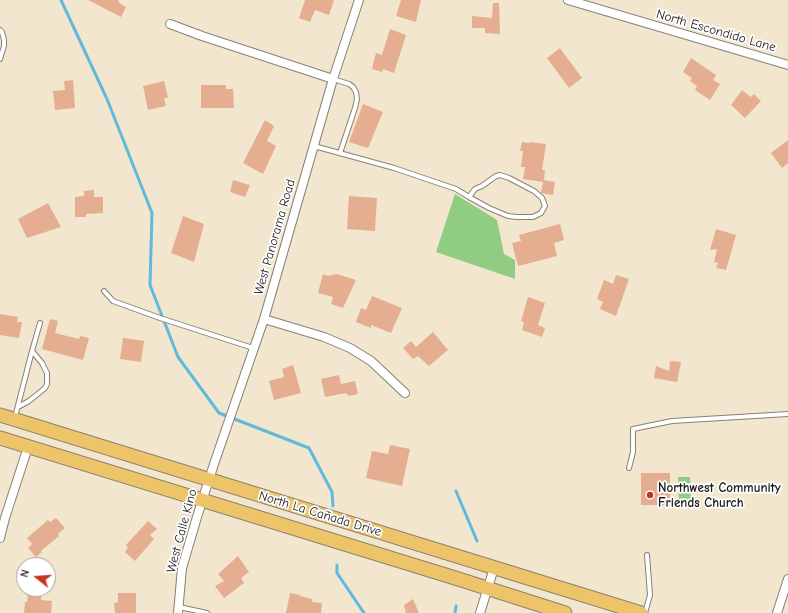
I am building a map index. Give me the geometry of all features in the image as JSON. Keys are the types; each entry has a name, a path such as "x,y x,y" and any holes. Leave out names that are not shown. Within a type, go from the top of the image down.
{"main road":[{"name":"North La Cañada Drive","path":"0,415 16,413 209,479 641,613"},
{"name":"North La Cañada Drive","path":"0,438 565,613"}],"street":[{"name":"West Panorama Road","path":"209,479 264,319 333,79 359,0"},
{"name":"North Escondido Lane","path":"573,1 788,65"},
{"path":"170,24 333,79"},
{"path":"264,319 324,337 350,348 371,361 405,393"},
{"path":"0,538 28,447"},
{"name":"West Calle Kino","path":"178,610 182,568 209,479"},
{"path":"480,613 494,568"},
{"path":"778,613 788,580"}],"lane":[{"path":"0,30 4,40 4,46 0,59"},
{"path":"333,79 353,86 356,92 357,100 340,153"},
{"path":"314,146 401,170 456,188 469,196 500,213 508,216 533,217 541,213 545,206 542,198 534,191 500,175 475,189 469,196"},
{"path":"104,291 113,301 253,348"},
{"path":"16,413 40,323"},
{"path":"16,413 39,394 47,384 47,373 32,351"},
{"path":"629,468 633,452 633,429 672,421 788,414"},
{"path":"644,613 650,595 647,555"},
{"path":"178,610 207,613"}],"green space":[{"path":"455,194 497,220 504,254 515,260 515,279 436,252"},
{"path":"678,477 690,477 691,504 679,508"}],"building":[{"path":"88,0 119,0 118,2 126,7 121,17"},
{"path":"305,0 334,0 329,15 315,10 310,22 299,18"},
{"path":"401,0 421,0 416,22 396,16"},
{"path":"493,3 499,3 500,34 485,33 485,28 472,28 472,16 492,18"},
{"path":"390,29 406,35 394,73 383,69 382,72 372,69 376,53 382,55"},
{"path":"560,48 582,78 569,88 547,58"},
{"path":"691,58 716,75 713,80 720,84 710,100 695,90 697,86 690,81 692,78 683,72"},
{"path":"73,80 75,108 55,110 53,91 65,90 64,81"},
{"path":"164,81 168,98 164,98 166,106 148,110 143,86"},
{"path":"201,85 226,85 226,89 233,89 234,108 201,108"},
{"path":"742,90 751,97 754,94 761,101 745,118 731,105"},
{"path":"363,104 383,112 368,148 349,142"},
{"path":"265,120 274,126 267,141 276,146 263,174 243,163"},
{"path":"788,140 788,163 782,168 771,153"},
{"path":"522,142 546,144 542,170 545,170 544,180 555,182 553,195 541,193 543,182 523,179 525,167 521,167 523,151 520,151"},
{"path":"233,180 250,185 245,197 230,192"},
{"path":"94,190 94,197 103,197 103,213 86,214 86,217 75,217 75,197 84,196 84,191"},
{"path":"349,196 377,198 375,231 347,229"},
{"path":"48,203 61,227 27,238 18,219"},
{"path":"183,216 204,224 194,262 171,253"},
{"path":"560,224 564,240 554,243 557,256 518,266 512,243 521,241 519,235"},
{"path":"716,229 736,235 726,270 716,268 718,263 714,262 717,249 710,250"},
{"path":"323,274 328,276 337,274 356,280 343,308 331,304 333,297 318,293"},
{"path":"616,275 629,279 616,316 600,309 603,302 597,299 604,280 613,284"},
{"path":"372,296 402,308 391,333 371,325 371,328 356,322 361,308 366,310"},
{"path":"528,297 545,303 538,325 545,328 542,337 522,330 524,322 521,321"},
{"path":"0,314 18,317 17,322 22,322 19,338 0,335"},
{"path":"50,319 58,321 55,333 79,339 80,336 89,338 83,360 42,349"},
{"path":"433,332 448,350 429,366 418,356 413,359 403,348 411,341 416,347"},
{"path":"123,338 144,341 141,362 120,359"},
{"path":"670,361 681,362 677,382 654,378 656,366 669,371"},
{"path":"293,365 301,393 274,400 269,381 284,377 282,369"},
{"path":"339,375 341,384 355,381 358,394 349,396 346,393 325,397 321,379"},
{"path":"390,445 410,449 402,486 366,478 372,451 388,454"},
{"path":"641,473 670,473 670,505 641,505"},
{"path":"56,518 65,528 58,534 59,536 36,557 28,548 32,544 27,538 48,520 50,522"},
{"path":"148,521 157,529 150,535 154,539 135,561 125,552 128,547 126,545"},
{"path":"238,556 249,572 241,578 244,583 224,598 215,586 224,581 218,574"},
{"path":"118,593 136,593 136,613 115,613 114,603 118,602"},
{"path":"290,593 312,599 312,602 322,603 321,613 286,613"},
{"path":"28,597 41,597 41,600 52,601 51,613 24,613 25,602 27,602"},
{"path":"413,599 419,613 406,613 404,605"}],"waterway":[{"path":"61,0 107,99 152,213 150,285 178,357 219,413 309,448 332,492 333,506"},
{"path":"456,491 477,541"},
{"path":"337,565 337,573 364,613"},
{"path":"455,613 456,606"}],"place":[{"name":"Northwest Community Friends Church","path":"650,495"}]}
